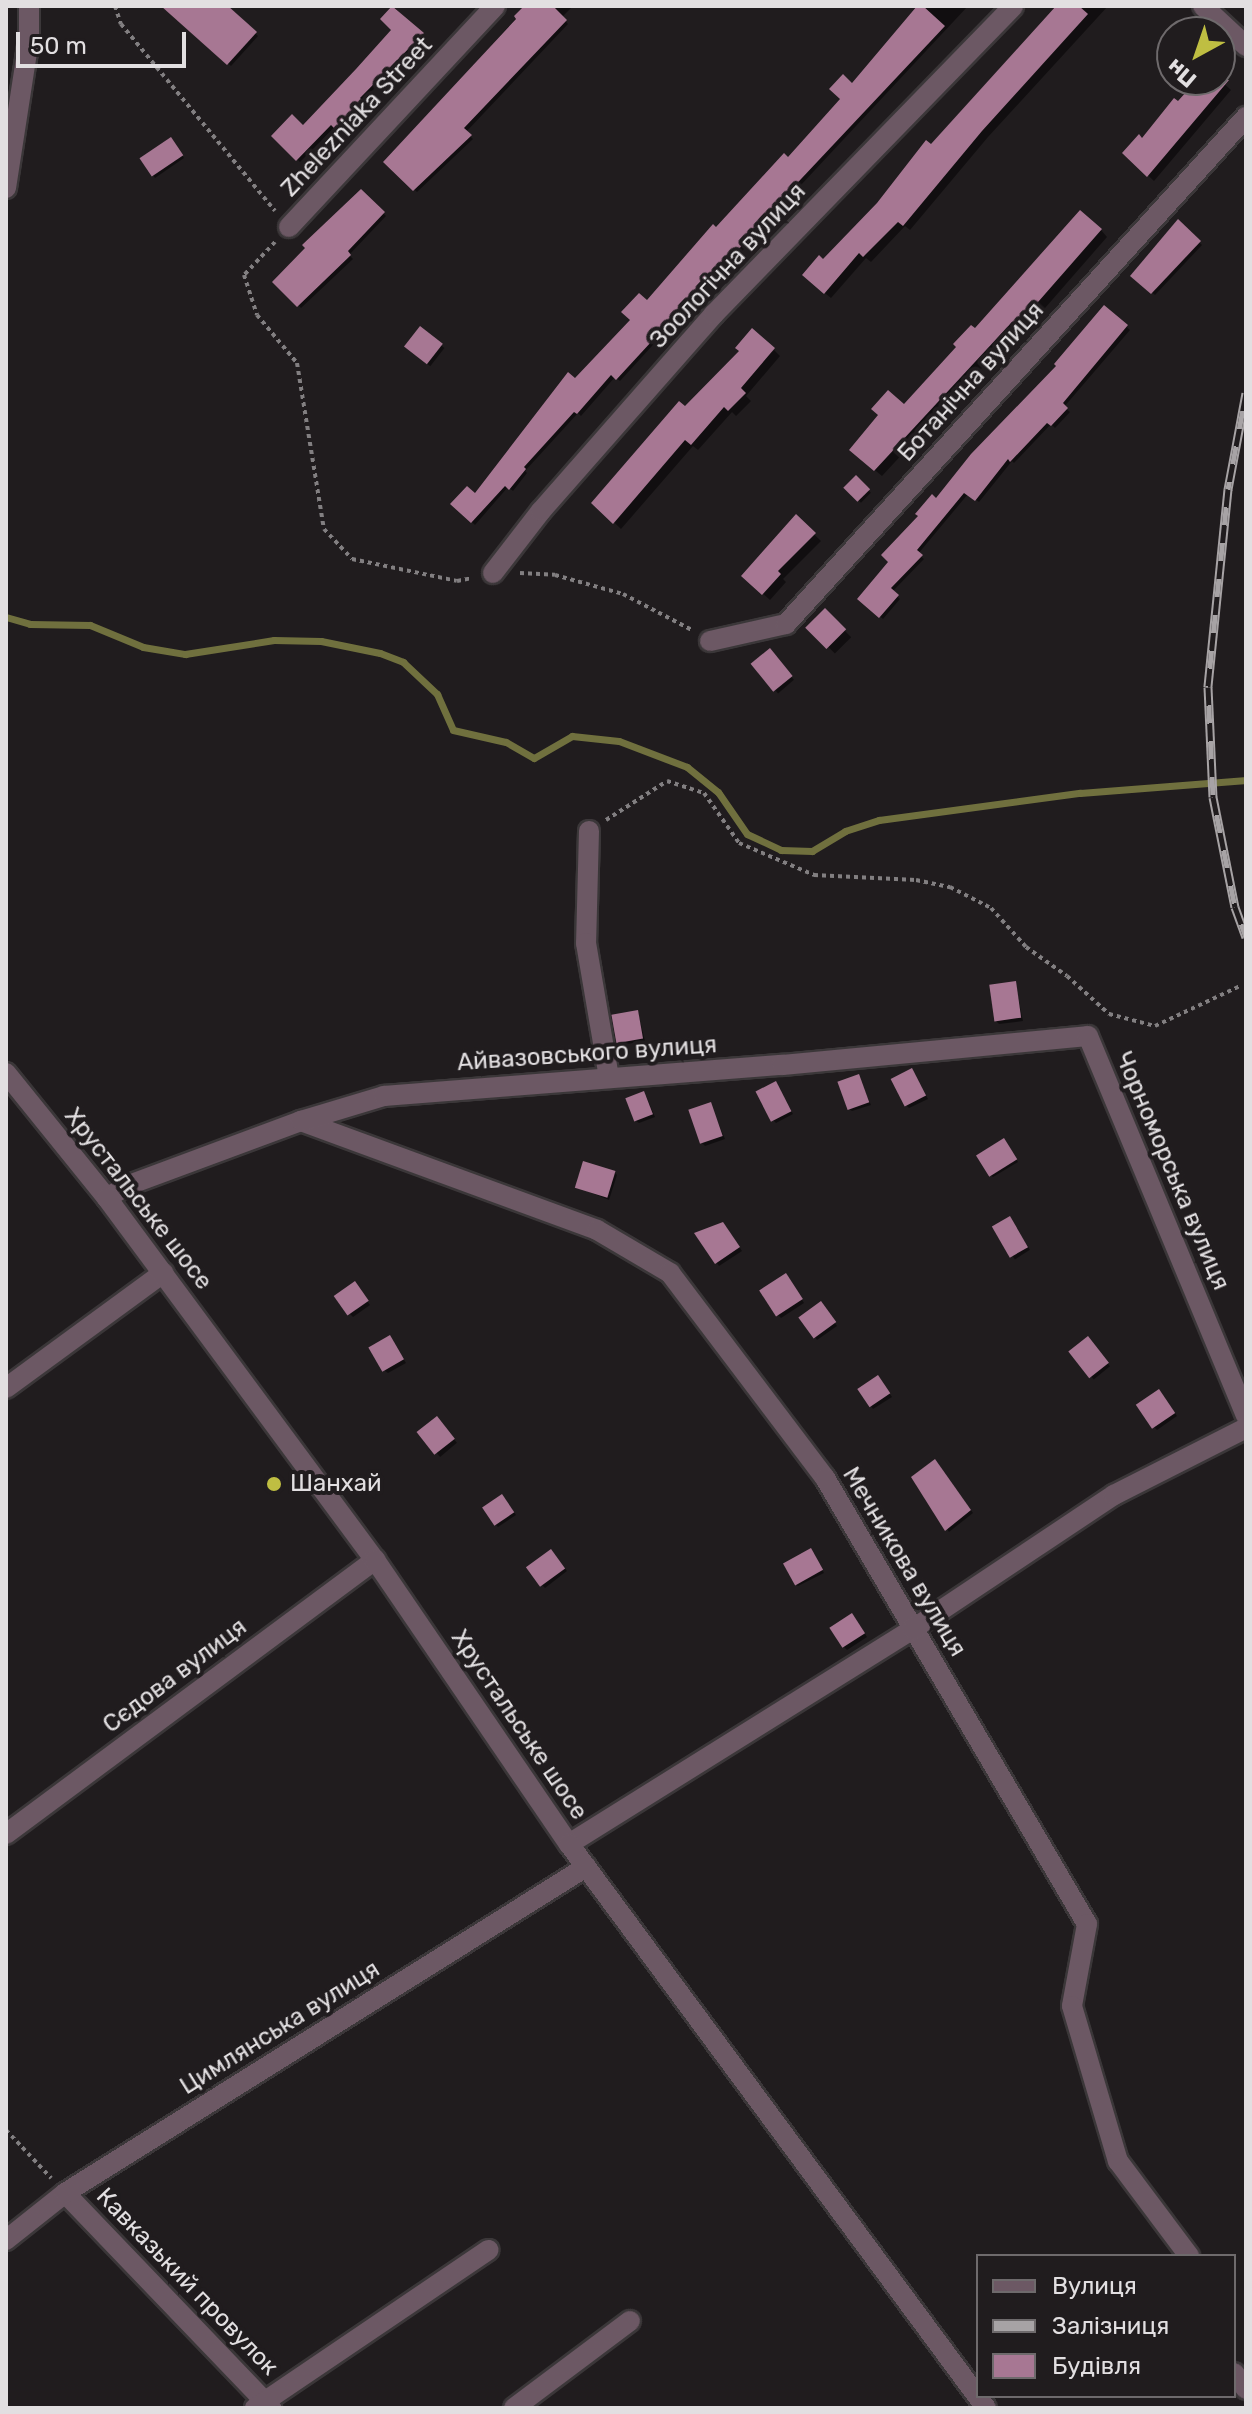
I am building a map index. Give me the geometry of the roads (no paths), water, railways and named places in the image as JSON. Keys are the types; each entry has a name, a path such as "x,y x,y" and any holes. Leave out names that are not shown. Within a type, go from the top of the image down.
{"street":[{"path":"6,188 29,39 29,6"},
{"name":"Zhelezniaka Street","path":"289,227 495,6"},
{"name":"Зоологічна вулиця","path":"493,573 541,511 714,314 1013,6"},
{"path":"1203,6 1246,46"},
{"name":"Ботанічна вулиця","path":"710,641 786,624 1246,117"},
{"path":"589,831 586,943 609,1078"},
{"name":"Айвазовського вулиця","path":"107,1198 126,1186 301,1121 384,1096 1088,1036"},
{"name":"Чорноморська вулиця","path":"1088,1036 1246,1415"},
{"name":"Хрустальське шосе","path":"6,1073 107,1198 375,1560 569,1844 976,2394"},
{"name":"Мечникова вулиця","path":"301,1121 597,1230 670,1273 825,1478 1087,1924 1072,2006 1118,2161 1188,2254"},
{"path":"6,1388 163,1273"},
{"path":"569,1844 913,1629 1114,1495 1246,1428"},
{"name":"Сєдова вулиця","path":"6,1834 375,1560"},
{"name":"Цимлянська вулиця","path":"6,2240 65,2193 586,1867"},
{"name":"Кавказький провулок","path":"65,2193 264,2406"},
{"path":"264,2406 488,2250"},
{"path":"514,2408 630,2321"}],"waterway":[{"path":"6,617 30,624 90,625 143,647 185,654 274,640 321,641 380,653 403,662 437,694 453,730 506,742 534,758 572,736 619,741 687,767 718,792 747,834 781,850 812,851 845,831 879,820 1080,793 1246,780"}],"railway":[{"path":"1246,393 1228,489 1208,687 1213,797 1235,907 1246,937"}],"place":[{"name":"Шанхай","path":"274,1484"}]}
